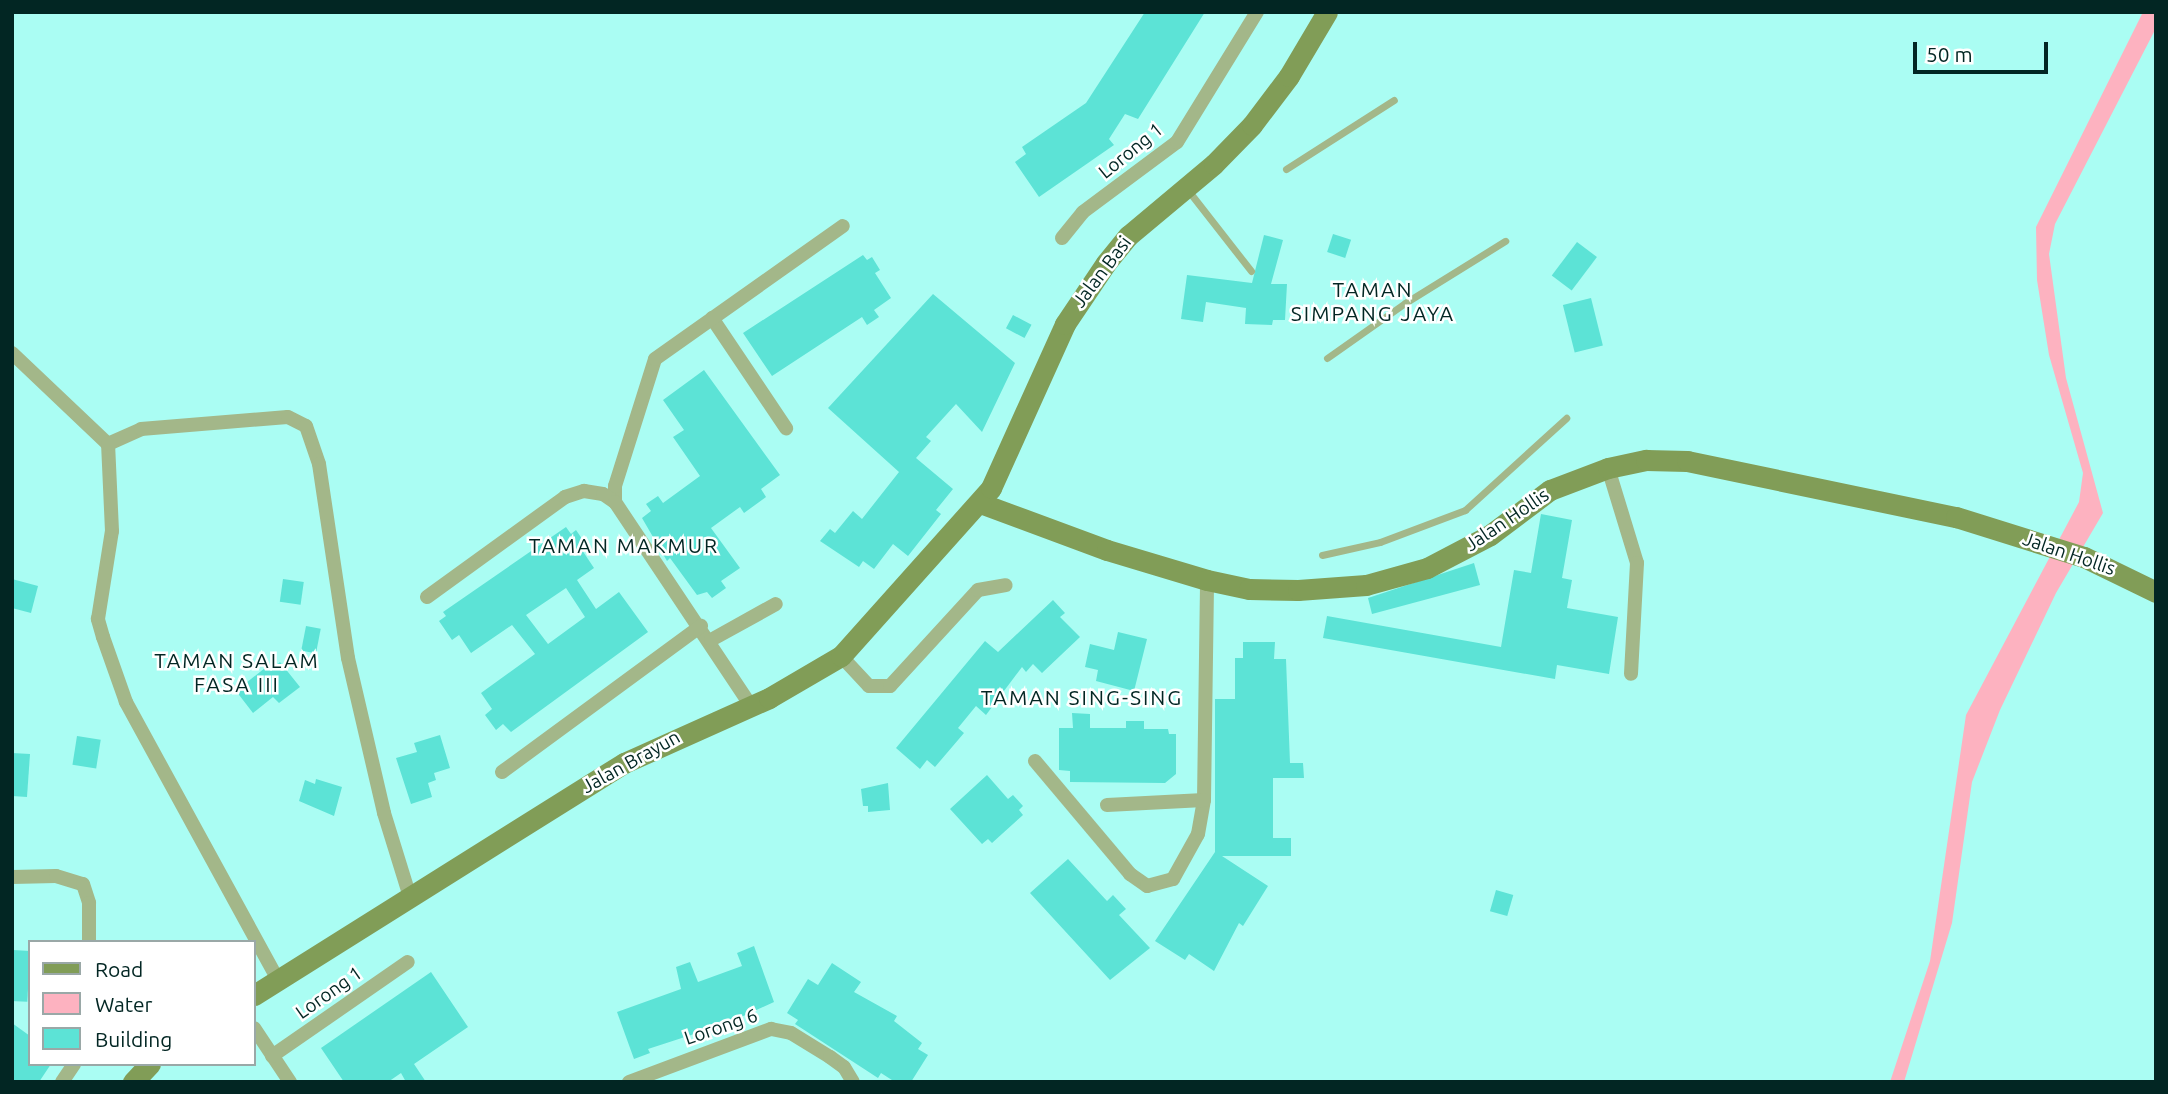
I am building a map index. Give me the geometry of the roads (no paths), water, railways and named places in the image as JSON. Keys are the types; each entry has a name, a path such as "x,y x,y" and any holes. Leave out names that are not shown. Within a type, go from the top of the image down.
{"main road":[{"name":"Jalan Basi","path":"980,503 1065,324 1090,284 1128,236 1230,149 1271,102 1327,12"},
{"name":"Jalan Hollis","path":"980,503 1107,550 1208,580 1249,589 1298,590 1366,584 1427,568 1490,535 1550,490 1608,468 1646,460 1687,461 1956,517 2084,557 2156,592"},
{"name":"Jalan Brayun","path":"256,994 409,894 624,763 751,706 841,656 980,503"},
{"path":"133,1082 148,1066"}],"street":[{"name":"Lorong 1","path":"1062,238 1083,212 1177,142 1257,12"},
{"path":"615,502 615,486 650,367 712,318 843,226"},
{"path":"712,318 786,428"},
{"path":"12,353 108,443 112,531 98,619 103,637 126,702 277,978"},
{"path":"108,443 141,429 288,417 306,426 319,464 348,658 384,813 409,894"},
{"path":"1608,468 1637,563 1631,674"},
{"path":"427,597 574,492 603,494 615,502 711,640 751,706"},
{"path":"1035,761 1130,874 1147,886 1165,884 1180,870 1198,834 1203,800 1208,580"},
{"path":"841,656 869,686 890,686 978,590 1006,584"},
{"path":"711,640 776,604"},
{"path":"502,772 701,626"},
{"path":"1107,806 1203,800"},
{"path":"12,877 56,876 83,884 89,903 89,940"},
{"name":"Lorong 1","path":"272,1056 408,962"},
{"name":"Lorong 6","path":"629,1082 771,1029 791,1033 830,1057 844,1067 853,1082"},
{"path":"256,1031 290,1082"},
{"path":"62,1082 73,1066"}],"lane":[{"path":"1286,169 1394,100"},
{"path":"1186,188 1251,271"},
{"path":"1327,358 1405,303 1505,241"},
{"path":"1322,555 1380,542 1465,510 1566,418"}],"water":[{"path":"2143,12 2156,12 2156,28 2055,224 2049,254 2066,378 2103,513 2056,593 2000,710 1972,782 1952,923 1904,1082 1890,1082 1930,961 1966,715 2079,502 2083,473 2049,355 2037,280 2036,227"}],"district":[{"name":"TAMAN SIMPANG JAYA","path":"1373,301"},
{"name":"TAMAN MAKMUR","path":"624,545"},
{"name":"TAMAN SALAM FASA III","path":"237,672"},
{"name":"TAMAN SING-SING","path":"1082,697"}]}
